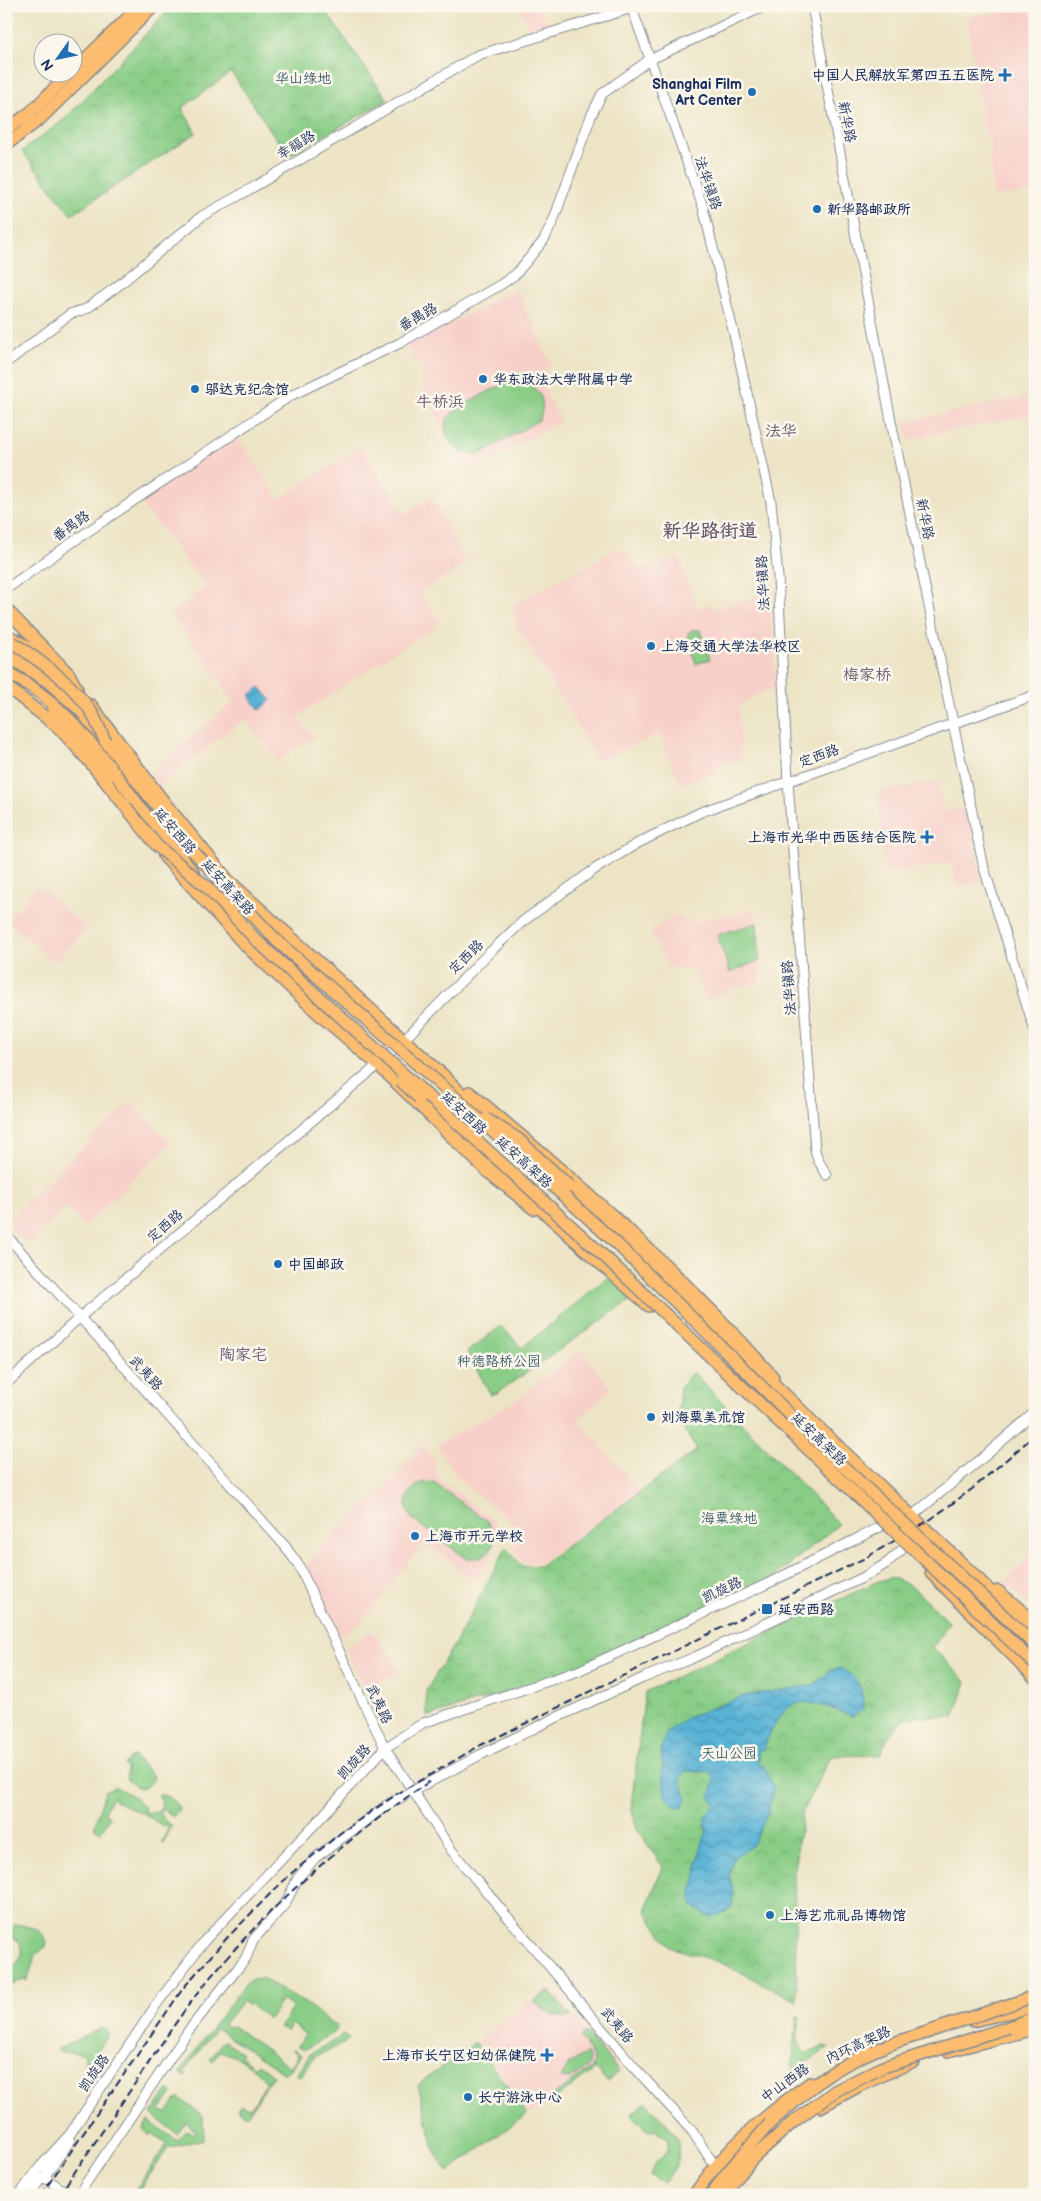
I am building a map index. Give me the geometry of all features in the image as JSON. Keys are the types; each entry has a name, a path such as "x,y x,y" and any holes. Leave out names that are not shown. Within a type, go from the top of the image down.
{"main road":[{"path":"82,62 140,6"},
{"path":"6,145 40,119 154,6"},
{"path":"6,130 31,112 62,82"},
{"path":"6,609 69,674 77,689"},
{"name":"延安西路","path":"6,634 48,660 77,689 109,738"},
{"path":"6,639 51,669 77,694 109,738"},
{"name":"延安西路","path":"6,647 23,655 68,690 228,880 443,1075 568,1200 836,1443 970,1570 1035,1636"},
{"name":"延安高架路","path":"6,655 47,681 109,738 193,851 276,940 460,1102 618,1245 833,1457 1035,1645"},
{"name":"延安高架路","path":"6,672 55,705 104,756 161,834 256,940 604,1256 1035,1663"},
{"name":"延安西路","path":"6,682 17,683 51,708 104,768 174,854 381,1062 600,1264 727,1376 819,1461 1035,1678"},
{"path":"6,686 59,728 89,761 157,846 207,887"},
{"path":"6,686 57,732 194,890 244,944 288,984 381,1062"},
{"path":"273,952 288,984"},
{"path":"343,1017 375,1055 515,1188 600,1264"},
{"name":"延安西路","path":"443,1075 463,1087 578,1183 740,1340 807,1416"},
{"path":"460,1102 518,1139 780,1387 807,1416"},
{"path":"819,1461 836,1443"},
{"name":"延安西路","path":"970,1570 1035,1622"},
{"name":"延安西路","path":"936,1577 962,1594 1035,1663"},
{"path":"919,2035 1035,1998"},
{"name":"中山西路","path":"694,2195 716,2167 773,2109 838,2064 867,2048 911,2033 1035,1998"},
{"name":"内环高架路","path":"711,2195 724,2176 770,2123 821,2080 842,2066 919,2035 1035,2006"},
{"path":"727,2193 752,2159 792,2124 835,2092 883,2066 1035,2018"},
{"path":"1008,2027 1035,2022"},
{"path":"727,2193 757,2158 792,2127 825,2104 859,2086 922,2058 1035,2029"}],"street":[{"name":"番禺路","path":"6,588 94,526 295,392 372,358 500,286 516,274 544,240 554,219 596,103 611,87 649,60 765,6"},
{"name":"新华路","path":"812,6 892,426 984,868 1035,1031"},
{"name":"法华镇路","path":"631,7 703,207 766,472 778,577 788,782 815,1150 818,1160 827,1175"},
{"name":"幸福路","path":"6,363 70,314 86,309 119,286 211,210 240,195 471,59 631,7"},
{"name":"定西路","path":"6,1384 78,1318 381,1062 522,922 595,869 640,842 681,821 1035,694"},
{"name":"武夷路","path":"6,1236 294,1558 385,1748 452,1851 629,2061 692,2131 716,2167 727,2193"},
{"name":"凯旋路","path":"18,2195 38,2168 70,2134 156,2005 205,1940 385,1748 423,1723 578,1671 771,1582 884,1525 912,1516 1035,1412"},
{"path":"78,2195 189,2030 246,1958 254,1940 285,1904 298,1878 315,1858 387,1805 413,1790 551,1720 643,1678 695,1657 864,1577 886,1563 905,1547 912,1516"},
{"path":"29,2195 44,2177 209,1942"},
{"path":"44,2177 70,2195"}],"shaded area":[{"path":"519,6 539,6 547,23 530,30"},
{"name":"中国人民解放军第四五五医院","path":"1035,7 1035,193 993,196 990,144 985,133 967,17"},
{"name":"华东政法大学附属中学","path":"517,289 552,367 537,375 561,421 468,473 421,387 428,382 406,345"},
{"path":"1035,395 1035,414 908,440 904,422"},
{"path":"235,433 279,499 360,447 405,514 432,498 467,564 420,592 441,622 297,717 315,737 277,761 245,719 158,786 149,774 234,701 171,614 206,586 140,502"},
{"name":"上海交通大学法华校区","path":"618,549 626,553 637,566 644,569 679,557 698,609 711,604 714,610 770,593 777,689 758,694 739,706 741,760 719,765 716,773 680,784 659,734 598,761 515,624 513,604"},
{"name":"上海市光华中西医结合医院","path":"938,782 944,812 966,807 982,881 957,886 952,863 884,873 878,792"},
{"path":"38,886 86,928 55,963 7,920"},
{"path":"755,909 761,981 728,990 707,1001 695,971 668,967 650,931 676,914 685,920 698,921"},
{"path":"130,1102 171,1143 85,1226 66,1207 28,1245 7,1221"},
{"path":"580,1350 612,1389 578,1420 640,1491 542,1562 525,1563 518,1557 514,1548 521,1529 460,1480 437,1445 515,1401"},
{"name":"上海市开元学校","path":"424,1446 434,1460 438,1477 495,1521 499,1530 491,1558 474,1580 424,1542 361,1623 337,1636 304,1567 362,1505 383,1491 419,1447"},
{"path":"1035,1550 1035,1610 1004,1583"},
{"path":"373,1631 400,1671 363,1689 345,1647"},
{"name":"上海市长宁区妇幼保健院","path":"549,1987 621,2070 607,2084 596,2069 530,2114 477,2041"}],"green space":[{"name":"华山绿地","path":"172,6 322,6 388,100 288,156 231,72 182,108 196,133 71,215 22,151 65,119"},
{"path":"516,380 530,385 539,394 542,405 539,420 480,454 465,453 452,444 448,438 446,424 453,412 502,385"},
{"path":"692,630 700,630 710,659 696,664 688,639 688,633"},
{"path":"757,923 760,960 730,973 717,935"},
{"name":"种德路桥公园","path":"609,1276 635,1297 497,1393 491,1395 467,1352 501,1326 522,1348"},
{"name":"海粟绿地","path":"693,1372 839,1524 772,1579 577,1670 427,1717 426,1691 459,1636 506,1548 522,1566 539,1566 697,1450 677,1419 680,1388"},
{"path":"425,1482 434,1483 487,1521 494,1535 492,1548 488,1553 475,1558 466,1558 413,1520 407,1509 407,1498 413,1488"},
{"name":"天山公园","path":"891,1577 910,1585 949,1622 933,1648 967,1682 954,1717 907,1717 890,1734 880,1755 831,1756 803,1810 794,1870 797,2001 719,1962 670,1947 645,1910 663,1867 637,1830 631,1806 645,1692 876,1582"},
{"path":"133,1755 155,1778 145,1788 137,1787 127,1780 127,1767 124,1765"},
{"path":"116,1787 136,1798 138,1803 145,1808 144,1811 149,1813 160,1810 162,1803 158,1795 168,1797 176,1803 179,1809 173,1817 163,1809 159,1814 172,1826 163,1844 161,1843 169,1827 165,1825 164,1827 146,1815 115,1801 116,1799 112,1797 104,1812 110,1816 101,1832 94,1828 105,1791"},
{"path":"15,1924 38,1931 47,1942 45,1947 36,1955 27,1981 24,1979 6,1988 6,1974 11,1972 10,1970 19,1960 21,1953 19,1941 9,1935"},
{"path":"262,1978 308,2005 337,2027 334,2033 303,2050 297,2046 305,2034 292,2024 287,2031 280,2027 293,2007 282,2000 269,2019 251,2004 247,2005 242,2001 224,2024 228,2027 233,2026 290,2067 298,2055 292,2049 301,2055 291,2069 285,2074 216,2028 184,2072 187,2075 185,2077 179,2073 245,1984 252,1979"},
{"path":"549,1991 571,2017 551,2014 534,2001"},
{"path":"797,2016 800,2016 799,2042 807,2054 824,2046 826,2049 829,2048 792,2071"},
{"path":"102,2028 108,2031 109,2035 85,2066 85,2056 82,2053 59,2052 58,2049"},
{"path":"586,2033 619,2071 607,2082 596,2069 550,2102 548,2099 593,2067 594,2059 580,2037"},
{"path":"342,2034 349,2038 345,2043 314,2057 300,2077 296,2075 311,2053 339,2038"},
{"path":"225,2041 242,2053 240,2056 255,2067 258,2064 273,2075 247,2116 237,2110 241,2105 250,2108 267,2083 246,2063 227,2053 220,2051 213,2061 210,2059 222,2042"},
{"name":"长宁游泳中心","path":"475,2042 527,2114 448,2172 435,2153 418,2085"},
{"path":"587,2053 590,2060 588,2067 570,2079 561,2078 569,2064"},
{"path":"168,2090 172,2093 159,2111 167,2113 178,2097 203,2116 204,2139 168,2148 137,2194 133,2194 167,2143 152,2133 150,2136 143,2129 148,2121 178,2141 187,2130 193,2134 196,2131 186,2123 177,2134 151,2114"},
{"path":"646,2102 671,2129 679,2145 677,2163 664,2183 650,2175 655,2163 664,2155 668,2148 666,2137 655,2130 647,2131 631,2115"}],"water":[{"path":"260,687 271,700 260,710 249,696"},
{"path":"840,1668 852,1676 859,1684 863,1709 853,1716 819,1705 796,1704 788,1708 780,1717 763,1749 758,1750 758,1764 764,1766 774,1788 768,1813 753,1845 734,1857 729,1873 733,1891 732,1908 712,1916 703,1914 693,1906 691,1892 701,1844 707,1832 704,1818 715,1805 710,1797 715,1778 709,1772 685,1771 680,1779 686,1797 682,1808 674,1806 665,1796 661,1748 667,1732 688,1717 744,1696 814,1685 831,1670"}],"railway":[{"path":"41,2195 184,1987 226,1939 270,1894 293,1872 343,1831 397,1794 481,1745 867,1557 931,1519 972,1489 1035,1435"},
{"path":"59,2195 175,2024 221,1964 305,1879 366,1828 430,1781"}],"place":[{"name":"中国人民解放军第四五五医院","path":"1005,75"},
{"name":"Shanghai Film Art Center","path":"752,92"},
{"name":"新华路邮政所","path":"817,209"},
{"name":"华东政法大学附属中学","path":"483,379"},
{"name":"邬达克纪念馆","path":"195,389"},
{"name":"上海交通大学法华校区","path":"651,646"},
{"name":"上海市光华中西医结合医院","path":"927,837"},
{"name":"中国邮政","path":"278,1264"},
{"name":"刘海粟美术馆","path":"651,1417"},
{"name":"上海市开元学校","path":"415,1536"},
{"name":"延安西路","path":"767,1609"},
{"name":"上海艺术礼品博物馆","path":"770,1915"},
{"name":"上海市长宁区妇幼保健院","path":"547,2055"},
{"name":"长宁游泳中心","path":"468,2097"}],"district":[{"name":"牛桥浜","path":"440,402"},
{"name":"法华","path":"781,431"},
{"name":"新华路街道","path":"710,531"},
{"name":"梅家桥","path":"867,675"},
{"name":"陶家宅","path":"243,1355"}]}
